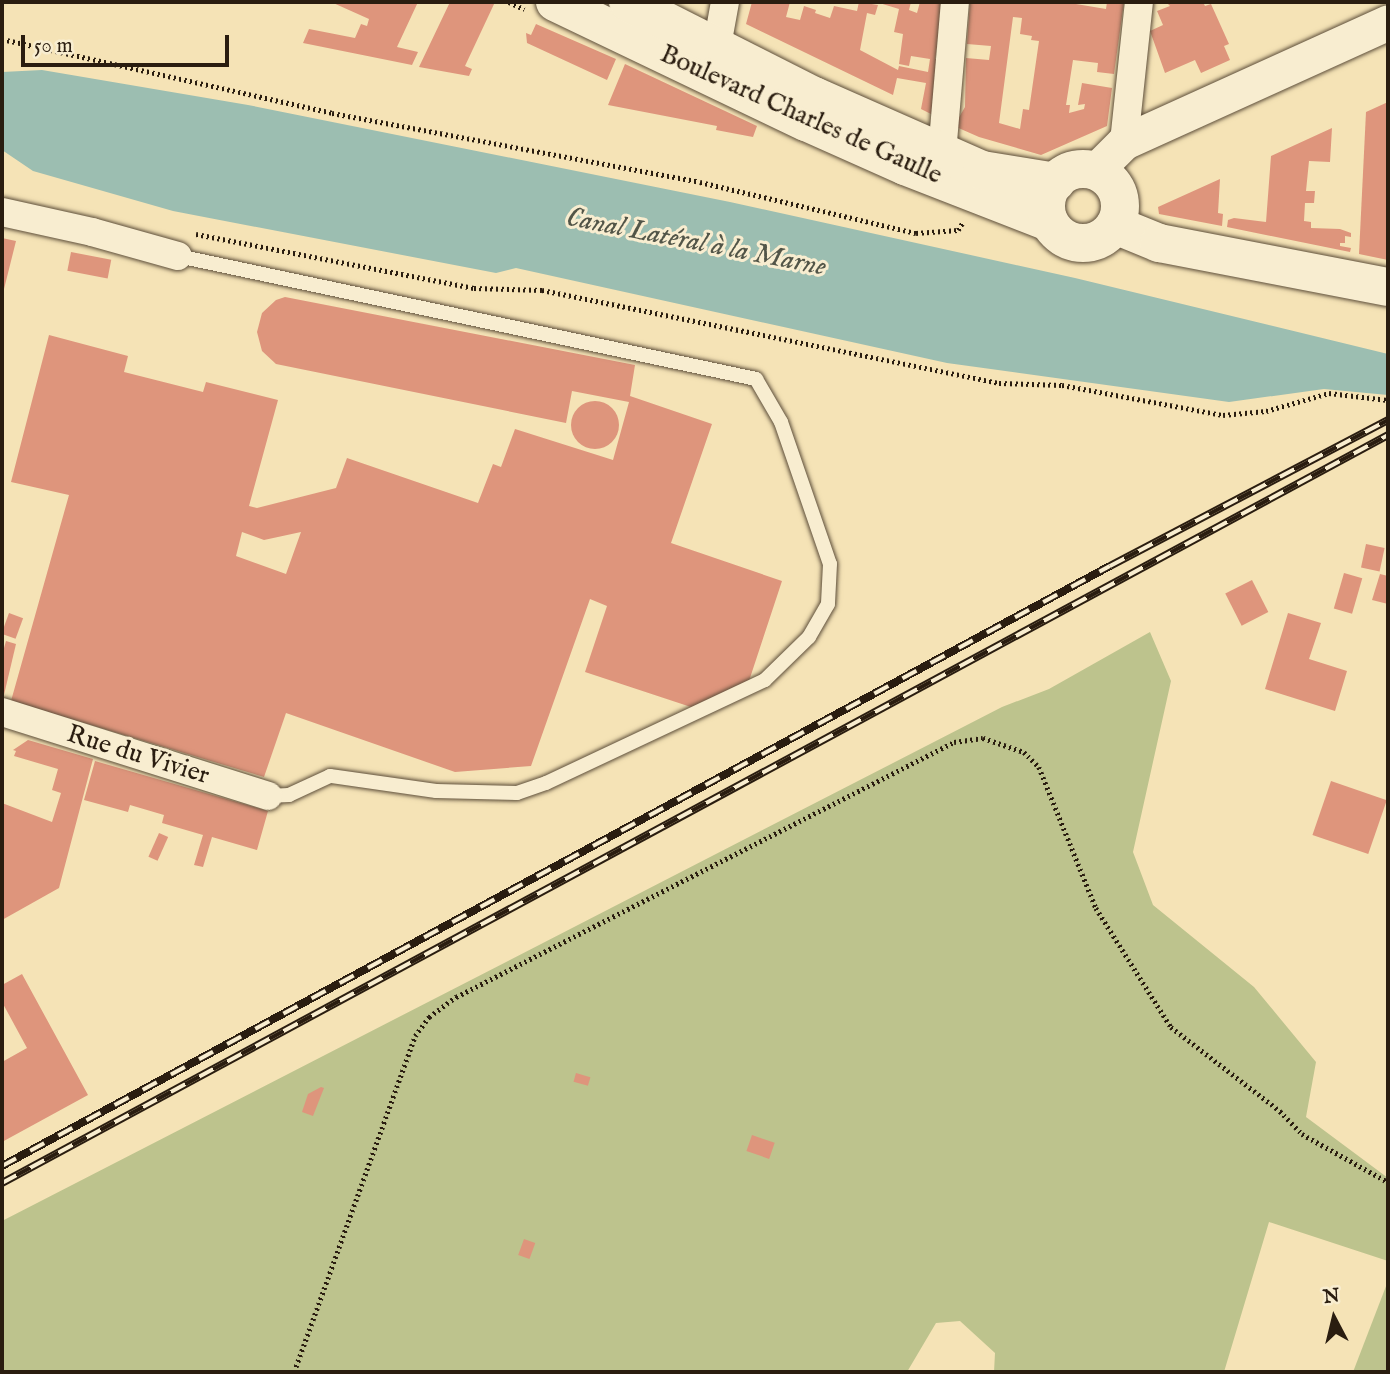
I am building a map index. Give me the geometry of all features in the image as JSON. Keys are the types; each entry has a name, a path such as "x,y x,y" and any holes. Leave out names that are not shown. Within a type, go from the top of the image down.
{"main road":[{"name":"Boulevard Charles de Gaulle","path":"555,2 806,122 1049,222"},
{"name":"Boulevard Charles de Gaulle","path":"628,2 814,96 982,170 1056,182"},
{"path":"1074,170 1095,171 1114,186 1121,209 1115,225 1101,239 1078,243 1066,239 1049,222 1046,201 1056,182 1074,170"},
{"path":"1115,225 1159,243 1388,286"}],"street":[{"path":"717,46 725,2"},
{"path":"942,153 955,2"},
{"path":"1124,142 1139,2"},
{"path":"1095,171 1124,142 1388,22"},
{"path":"2,212 92,232 178,256"},
{"name":"Rue du Vivier","path":"4,721 268,796"}],"lane":[{"path":"178,256 756,379 781,422 830,564 828,604 810,637 765,680 546,783 517,793 436,791 330,776 289,795 268,796"}],"path":[{"path":"2,39 332,113 700,182 916,233 958,230 977,193"},
{"path":"227,239 474,288 542,290 999,383 1062,386 1223,415 1265,411 1329,393 1388,400"},
{"path":"294,1372 415,1036 429,1017 456,997 954,742 983,738 1024,752 1039,768 1096,908 1171,1027 1280,1111 1302,1134 1388,1182"}],"green space":[{"path":"1150,632 1171,681 1133,852 1153,905 1254,987 1316,1062 1306,1117 1388,1178 1388,1261 1269,1222 1224,1372 994,1372 995,1353 960,1321 936,1323 907,1372 2,1372 2,1221 1002,707 1049,689"},
{"path":"1388,1281 1388,1372 1353,1372"}],"water":[{"name":"Canal Latéral à la Marne","path":"42,70 248,105 730,202 1075,278 1388,354 1388,395 1324,389 1229,402 947,363 516,268 496,273 173,211 33,171 2,150 2,72"}],"building":[{"path":"331,2 418,2 397,47 418,52 412,65 303,43 309,29 355,38 361,24 367,26 369,19"},
{"path":"450,2 495,2 465,66 472,69 469,76 419,67"},
{"path":"752,2 790,2 786,17 800,20 804,6 830,18 834,6 857,11 859,2 878,5 875,15 867,13 860,50 898,70 899,66 928,72 930,59 911,56 909,66 899,64 903,34 894,32 899,9 876,2 911,2 909,10 917,13 920,2 945,2 935,59 945,61 935,116 921,109 926,83 897,78 893,95 746,24"},
{"path":"970,2 1064,2 1106,9 1107,2 1124,2 1114,74 1097,72 1098,63 1073,60 1066,105 1070,105 1069,113 1084,109 1085,104 1078,105 1082,83 1112,88 1107,126 1041,155 979,137 954,126 965,107 966,58 989,60 991,46 967,44","holes":["1013,17 1022,18 1020,34 1032,36 1031,40 1039,41 1029,110 1023,109 1020,129 999,123"]},
{"path":"1166,2 1203,2 1205,6 1211,4 1229,44 1224,46 1230,60 1201,73 1195,60 1165,73 1150,31 1163,25 1157,11 1170,6"},
{"path":"536,24 616,59 607,80 527,43 526,33 531,35"},
{"path":"625,64 757,126 753,137 716,130 717,126 608,105"},
{"path":"1388,102 1388,260 1359,254 1366,112"},
{"path":"1332,128 1330,162 1309,161 1306,191 1315,191 1314,203 1305,203 1304,221 1311,222 1311,228 1340,229 1351,233 1351,237 1345,236 1345,243 1340,243 1340,246 1351,248 1350,252 1227,227 1228,220 1234,218 1266,222 1271,156"},
{"path":"1220,179 1218,213 1223,214 1222,226 1159,214 1158,207"},
{"path":"2,238 16,241 3,293 2,293"},
{"path":"71,252 111,260 108,278 67,271"},
{"path":"285,297 635,365 630,396 712,424 671,543 782,581 749,681 697,709 585,672 607,606 590,599 531,766 455,772 286,713 264,777 11,701 69,495 11,482 49,335 128,356 124,372 203,392 206,382 278,400 249,506 257,508 336,488 347,458 478,503 493,464 501,467 515,429 613,460 629,402 572,391 566,423 276,364 262,351 257,332 262,313 276,300","holes":["242,532 264,540 301,532 286,574 236,556"]},
{"path":"595,401 612,408 619,425 612,442 595,449 578,442 571,425 578,408"},
{"path":"1366,544 1385,548 1380,571 1361,567"},
{"path":"1344,573 1362,578 1352,614 1334,609"},
{"path":"1380,574 1388,576 1388,604 1372,600"},
{"path":"1252,580 1268,612 1242,626 1225,594"},
{"path":"9,613 23,618 16,639 2,634"},
{"path":"1288,613 1321,623 1309,659 1347,671 1335,711 1265,689"},
{"path":"6,641 16,644 3,699 2,655"},
{"path":"28,740 93,759 59,888 2,920 2,803 52,822 61,793 52,790 58,769 14,756 16,751 13,750"},
{"path":"95,761 268,811 257,850 212,837 203,867 194,865 203,835 162,823 164,815 130,805 128,812 84,800"},
{"path":"1331,781 1387,800 1368,854 1312,835"},
{"path":"159,833 168,837 158,861 148,857"},
{"path":"22,974 88,1095 2,1142 2,1062 27,1048 2,1002 2,985"},
{"path":"576,1073 590,1077 588,1086 574,1082"},
{"path":"324,1088 313,1116 302,1112 308,1094"},
{"path":"752,1135 775,1143 769,1159 746,1151"},
{"path":"524,1239 535,1243 529,1259 518,1255"}],"railway":[{"path":"2,1166 1110,566 1388,420"},
{"path":"2,1183 1388,435"}]}
